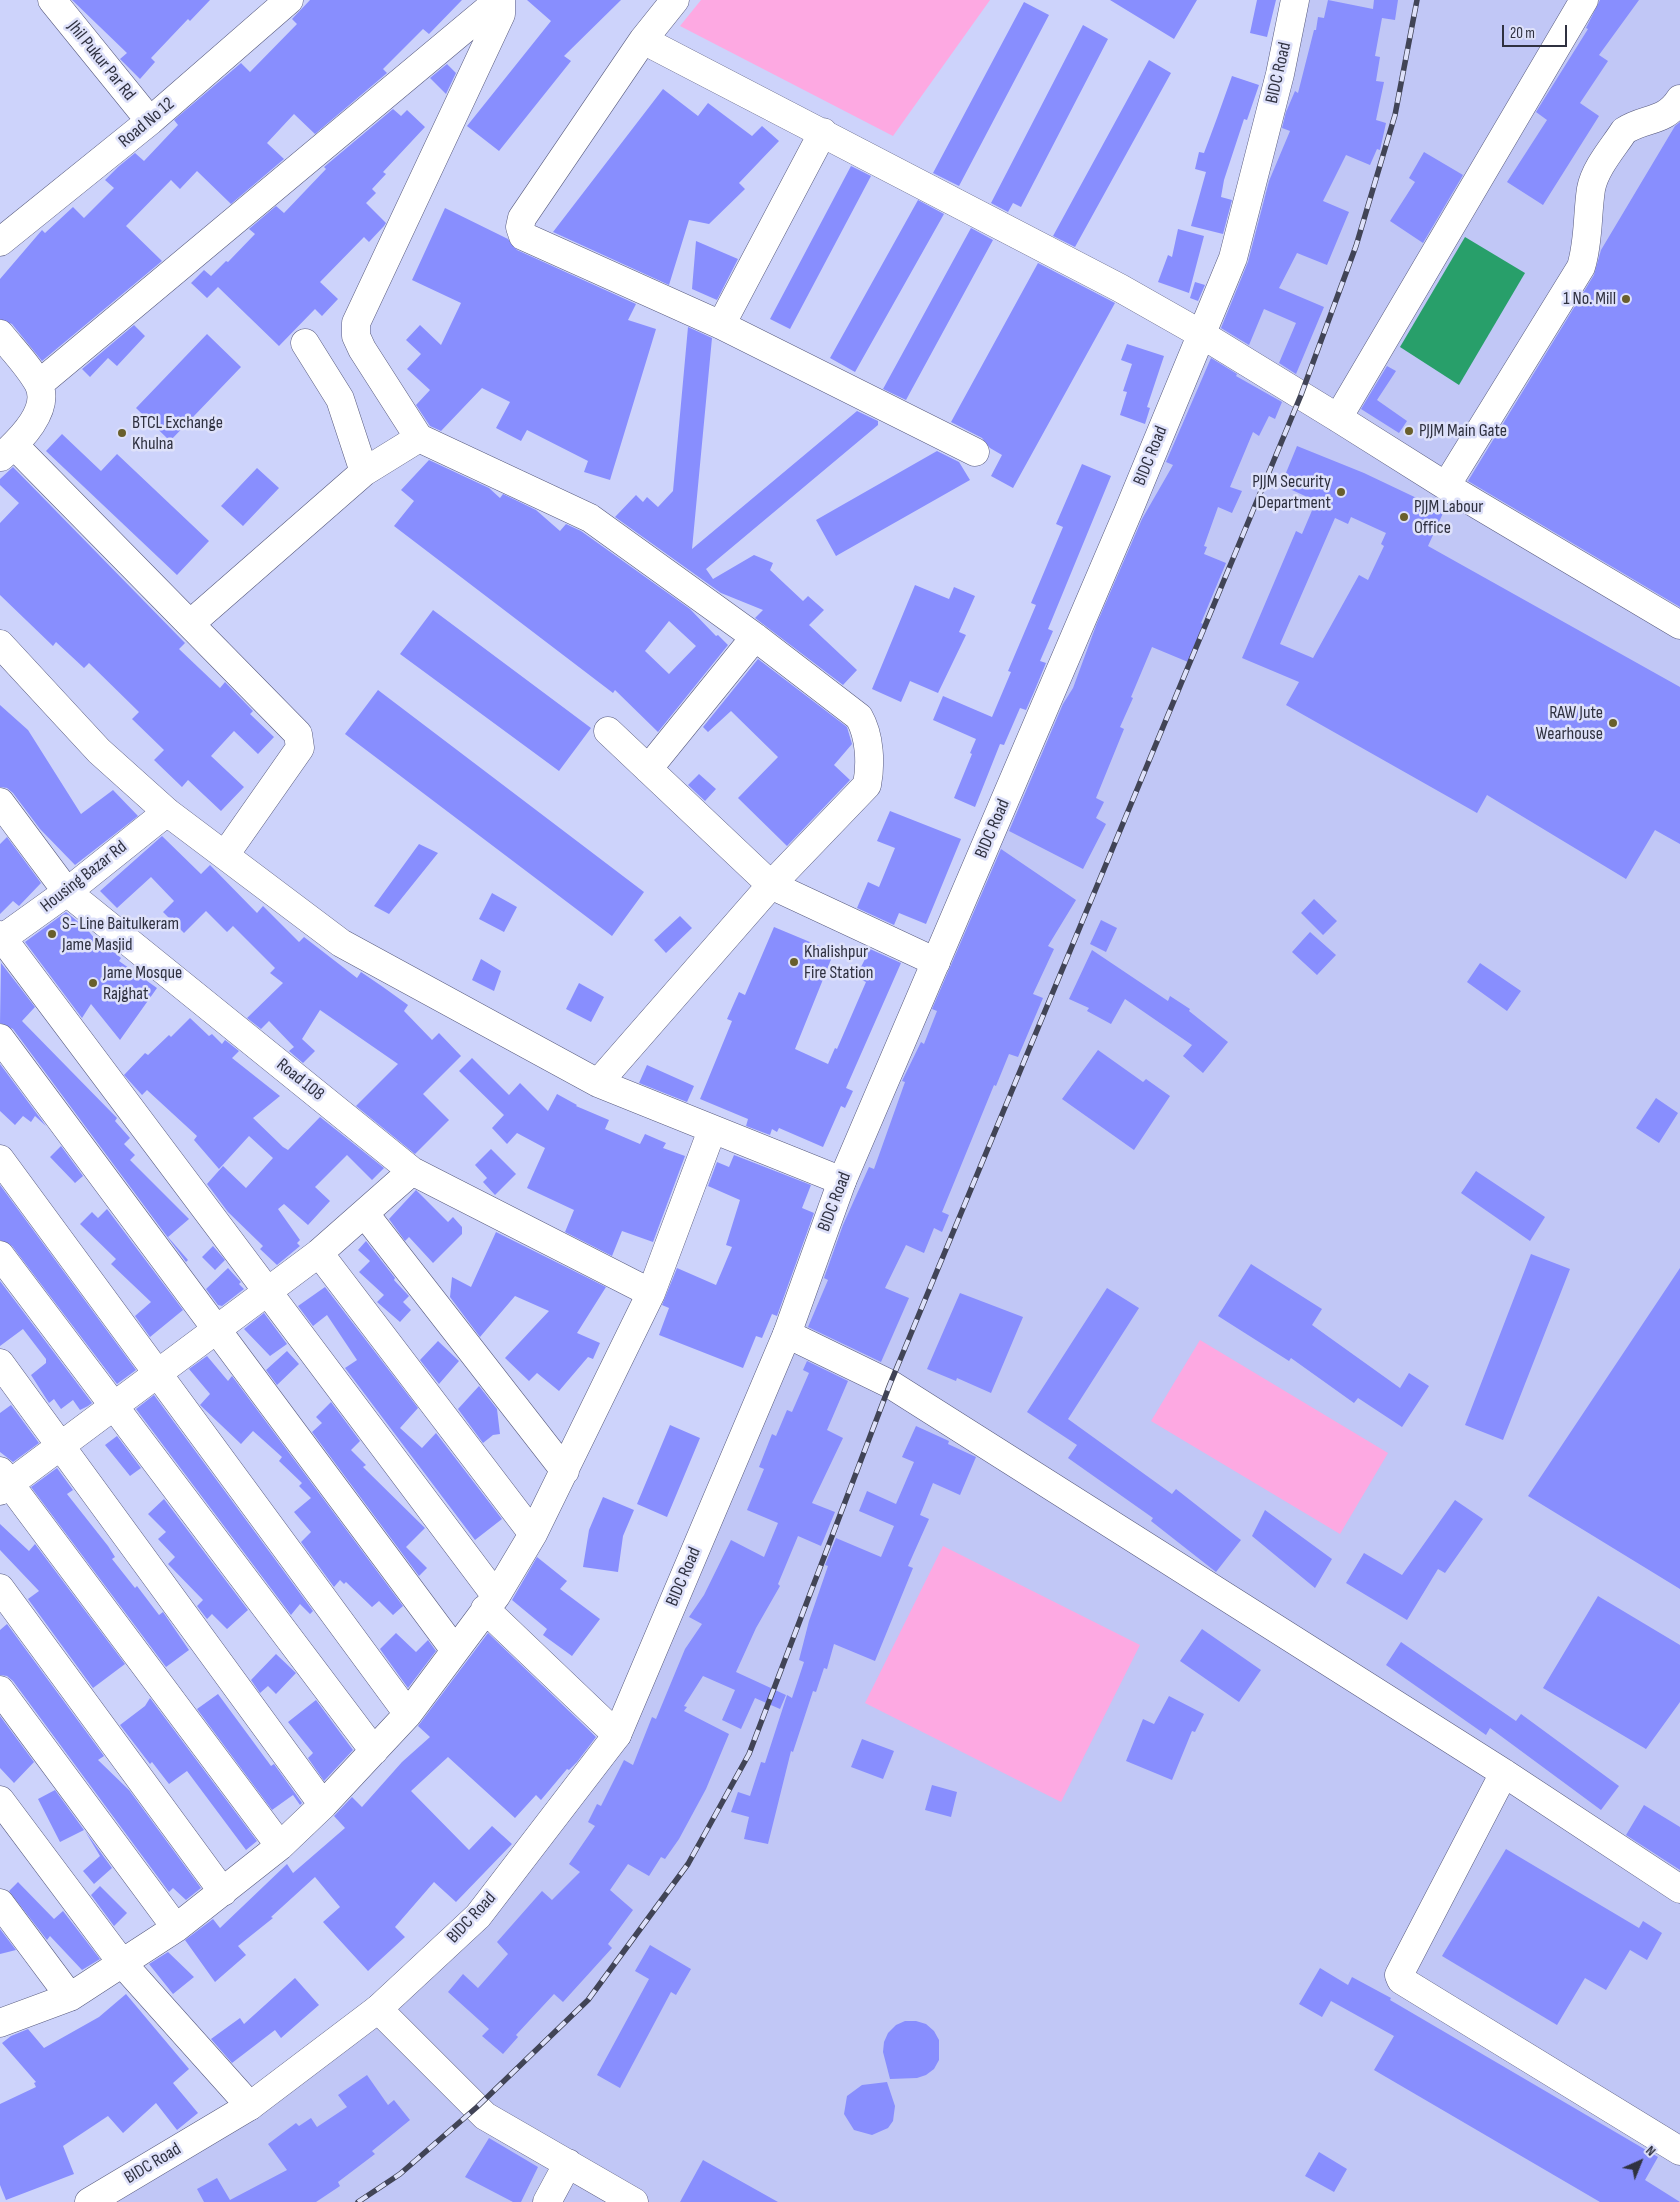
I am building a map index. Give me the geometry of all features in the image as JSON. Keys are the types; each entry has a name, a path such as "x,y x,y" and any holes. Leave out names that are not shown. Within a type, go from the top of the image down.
{"street":[{"name":"Jhil Pukur Par Rd","path":"52,0 150,121"},
{"name":"Road No 12","path":"0,242 150,121 289,0"},
{"path":"676,0 643,40 522,218 520,227 523,236 721,325 975,452"},
{"name":"BIDC Road","path":"89,2202 250,2106 378,2009 478,1916 617,1735 787,1334 842,1181 1128,512 1233,258 1280,74 1295,0"},
{"path":"1338,418 1584,0"},
{"path":"39,384 500,1"},
{"path":"500,1 501,14 356,323 356,336 362,349 418,438 590,518 755,637 859,717 867,731 869,775 867,785 771,885 598,1083"},
{"path":"643,40 1105,280 1201,334 1446,486 1680,625"},
{"path":"1446,486 1581,266 1585,254 1592,187 1596,175 1624,131 1631,126 1666,116 1680,99"},
{"path":"721,325 823,132"},
{"path":"0,334 39,384 40,408 21,440 7,451 190,624 298,734 300,748 225,855"},
{"path":"305,344 340,399 364,472"},
{"path":"190,624 364,472 418,438"},
{"path":"648,769 755,637"},
{"path":"0,644 99,751 167,812 341,943 598,1083 842,1181"},
{"path":"608,731 771,885 936,962"},
{"name":"Road 108","path":"0,802 67,892 412,1171 651,1293"},
{"name":"Housing Bazar Rd","path":"1,938 67,892 167,812"},
{"path":"1,938 268,1291 490,1603 617,1735"},
{"path":"0,1038 454,1649"},
{"path":"2,2020 70,1997 176,1928 280,1846 323,1805 408,1714 454,1649 490,1603 533,1534 651,1293 712,1130"},
{"path":"0,1159 408,1714"},
{"path":"280,1846 3,1482 61,1446 319,1253 412,1171"},
{"path":"365,1214 565,1471"},
{"path":"319,1253 533,1534"},
{"path":"0,1255 374,1751"},
{"path":"787,1334 890,1384 1504,1773 1680,1889"},
{"path":"0,1362 323,1805"},
{"path":"0,1588 223,1892"},
{"path":"0,1690 176,1928"},
{"path":"1504,1773 1400,1974 1401,1980 1680,2151"},
{"path":"0,1800 122,1962 250,2106"},
{"path":"0,1903 70,1997"},
{"path":"378,2009 486,2116 634,2202"},
{"path":"547,2202 568,2163"}],"shaded area":[{"path":"701,0 990,0 893,136 680,26"},
{"path":"1309,0 1680,0 1680,2202 89,2202 250,2106 478,1916 617,1735 1295,74"},
{"path":"1465,237 1525,273 1459,385 1400,347"},
{"path":"1200,1340 1388,1453 1340,1534 1151,1421"},
{"path":"943,1546 1140,1645 1061,1802 865,1703"}],"building":[{"path":"72,0 210,0 190,21 188,19 151,58 155,62 140,79 120,59 127,53"},
{"path":"310,0 462,0 429,34 423,29 383,69 387,73 315,134 294,114 267,143 284,159 231,204 197,171 180,189 171,180 126,226 162,261 42,361 12,324 0,319 0,279 42,230 45,233 73,207 84,218 114,188 105,180 118,167 135,153 144,161 178,125 174,120 241,63 250,72 297,24 292,19"},
{"path":"527,0 621,0 564,56 571,61 499,151 467,126 551,21"},
{"path":"1110,0 1197,0 1174,39"},
{"path":"1257,0 1276,0 1267,37 1250,33"},
{"path":"1328,0 1373,9 1374,0 1398,0 1395,20 1382,18 1375,56 1380,57 1376,81 1384,82 1376,120 1386,123 1380,150 1377,149 1370,165 1346,155 1323,201 1349,212 1327,265 1297,253 1279,288 1324,307 1296,374 1279,363 1296,323 1264,309 1249,345 1221,328 1248,262 1269,181 1290,131 1282,128 1286,112 1295,91 1298,93 1318,17 1324,18"},
{"path":"1600,0 1639,0 1599,55 1608,61 1580,103 1599,116 1543,205 1507,182 1547,120 1536,112 1588,29 1586,28"},
{"path":"1024,2 1049,15 959,186 933,173"},
{"path":"1083,25 1108,39 1021,207 1013,203 1008,212 991,203"},
{"path":"1149,60 1171,73 1075,247 1053,236"},
{"path":"447,64 456,73 446,94 430,78"},
{"path":"1232,76 1259,85 1247,120 1244,119 1224,180 1221,197 1232,200 1223,234 1191,226 1206,172 1195,169 1199,152 1204,153"},
{"path":"663,89 698,116 708,103 752,136 762,126 779,141 739,183 745,189 709,224 689,220 669,285 553,232"},
{"path":"393,109 401,116 407,110 425,127 383,172 386,174 372,189 376,193 366,203 386,223 384,226 369,242 364,237 320,282 338,299 322,316 315,309 279,346 218,287 207,298 191,283 204,270 211,276 226,261 228,262 255,234 249,229 276,206 284,213 326,169 324,167"},
{"name":"1 No. Mill","path":"1680,122 1680,607 1468,481 1594,275 1601,250 1675,126"},
{"path":"1424,152 1463,175 1423,243 1390,221 1415,182 1409,178"},
{"path":"851,166 871,176 790,329 770,319"},
{"path":"918,200 944,214 855,372 830,358"},
{"path":"445,208 508,239 517,250 636,304 628,320 656,329 610,480 584,472 588,461 527,430 521,441 496,428 510,402 482,388 441,431 430,426 416,405 430,390 407,369 421,354 406,340 420,325 441,345 461,303 412,280"},
{"path":"971,228 993,240 906,400 883,389"},
{"path":"1178,229 1204,236 1189,293 1158,282 1168,255 1172,257"},
{"path":"696,241 738,259 717,300 692,289"},
{"path":"1038,263 1115,303 1013,488 991,476 1002,455 990,448 982,438 951,422"},
{"path":"1195,282 1205,285 1198,301 1190,298"},
{"path":"134,325 145,336 117,366 108,358 90,377 82,369"},
{"path":"688,327 712,338 692,549 857,411 878,421 878,425 706,569 713,579 754,555 773,563 770,570 803,601 808,596 824,610 809,625 857,670 843,685 755,618 763,610 721,593 615,517 636,495 643,502 647,497 658,507 673,491"},
{"path":"207,334 241,367 170,441 136,408"},
{"path":"1127,344 1164,356 1147,407 1150,408 1145,424 1120,415 1127,392 1123,391 1132,364 1121,360"},
{"path":"1211,358 1237,374 1236,376 1282,402 1275,419 1269,416 1259,436 1253,432 1230,487 1242,491 1232,513 1218,507 1204,546 1207,547 1204,554 1226,563 1201,623 1203,624 1188,662 1152,647 1131,697 1133,698 1120,727 1124,729 1096,798 1104,802 1096,818 1106,824 1083,869 1009,831 1063,704 1073,688 1097,623 1142,519 1173,465 1166,462"},
{"path":"1387,366 1396,371 1377,400 1407,421 1399,433 1361,409"},
{"path":"62,434 101,471 117,454 209,541 177,575 46,451"},
{"path":"1297,446 1364,473 1444,511 1428,546 1680,687 1680,844 1655,830 1626,879 1487,795 1477,813 1286,705 1299,682 1242,658 1296,531 1302,534 1316,501 1281,485","holes":["1351,517 1386,533 1381,544 1384,546 1368,580 1359,575 1313,658 1280,644 1335,518 1348,524"]},
{"path":"937,451 959,462 970,480 836,556 816,520"},
{"path":"429,460 489,488 500,498 503,494 536,510 560,531 566,524 581,531 690,609 716,636 718,635 728,645 658,732 615,690 613,693 394,526 414,501 401,490","holes":["669,621 696,646 669,674 645,651"]},
{"path":"1082,464 1111,476 1048,629 1053,631 1040,661 1046,663 1026,710 1020,708 1004,745 1000,744 975,807 954,798 976,739 933,720 943,696 992,717 1011,672 1008,671 1036,605 1031,603 1063,527 1056,524"},
{"path":"13,467 185,643 179,649 220,688 225,682 253,711 250,714 274,737 258,754 234,731 211,756 244,787 221,811 188,780 182,787 154,760 164,750 132,719 139,712 89,663 84,668 56,642 53,646 0,595 0,523 19,503 0,485 0,479"},
{"path":"257,468 279,488 243,526 221,506"},
{"path":"915,585 949,599 954,587 975,596 959,632 966,635 938,693 910,681 901,702 872,689"},
{"path":"433,610 591,728 559,771 400,654"},
{"path":"758,659 847,727 852,744 834,765 850,780 787,846 738,798 778,757 731,711 708,732 703,727"},
{"path":"378,690 644,892 612,936 345,734"},
{"path":"0,705 28,730 81,814 113,790 138,816 75,865 40,829 13,793 7,788 0,787"},
{"path":"699,774 716,789 705,801 688,785"},
{"path":"890,811 961,839 926,924 899,913 894,925 857,908 868,882 879,887 895,848 877,841"},
{"path":"162,836 201,874 210,865 257,913 263,906 299,942 304,937 357,978 361,972 408,1005 404,1011 432,1040 439,1033 461,1056 423,1094 449,1120 415,1154 356,1106 398,1064 320,1010 302,1039 315,1051 303,1063 289,1051 294,1047 269,1021 261,1029 247,1018 283,983 270,973 275,968 233,926 227,932 206,911 184,933 163,912 174,901 151,877 117,908 100,891"},
{"path":"7,837 41,883 19,906 13,901 0,914 0,844"},
{"path":"419,844 438,853 389,914 374,906"},
{"path":"1001,849 1076,900 1048,946 1054,949 1033,994 1043,998 1018,1057 1009,1054 996,1086 994,1085 942,1212 949,1215 942,1232 934,1228 924,1253 906,1245 885,1288 909,1298 881,1362 808,1327 828,1280 824,1278 843,1225 869,1167 874,1169 905,1082 902,1081 921,1042 924,1044 937,1011 932,1009"},
{"path":"492,893 517,907 504,932 479,919"},
{"path":"1314,899 1337,921 1323,935 1301,913"},
{"path":"66,912 86,928 104,950 107,946 121,958 119,961 157,988 120,1040 91,1004 82,1018 25,942"},
{"path":"680,916 692,928 666,953 654,940"},
{"path":"1101,920 1117,928 1106,952 1090,944"},
{"path":"774,927 834,952 795,1049 828,1064 835,1048 837,1049 866,982 856,977 870,949 901,963 846,1088 853,1091 845,1108 841,1106 823,1147 779,1128 777,1132 772,1129 770,1135 746,1126 748,1119 700,1099 732,1021 727,1019 739,992 745,995"},
{"path":"1310,932 1336,955 1317,975 1292,952"},
{"path":"1092,950 1168,1001 1170,996 1190,1009 1189,1011 1228,1042 1203,1073 1183,1056 1192,1045 1125,999 1111,1024 1087,1011 1089,1008 1069,999"},
{"path":"481,959 501,971 494,991 472,980"},
{"path":"1,963 35,1007 22,1021 117,1118 115,1121 130,1138 124,1144 135,1155 130,1160 189,1219 168,1237 188,1260 186,1262 13,1029 0,1023"},
{"path":"1480,963 1521,991 1507,1011 1467,982"},
{"path":"579,983 604,997 591,1022 566,1009"},
{"path":"190,1018 209,1036 212,1034 222,1044 225,1040 239,1051 232,1058 280,1096 253,1118 283,1147 288,1150 320,1117 384,1168 372,1180 347,1155 315,1187 330,1201 308,1225 284,1204 278,1209 300,1240 297,1243 300,1246 277,1265 260,1249 263,1246 228,1212 207,1184 223,1166 246,1188 273,1158 249,1136 219,1169 194,1140 197,1136 147,1090 142,1095 124,1075 145,1053 148,1055 169,1035 171,1037"},
{"path":"1098,1050 1143,1082 1146,1079 1170,1096 1134,1150 1062,1099"},
{"path":"472,1058 509,1095 520,1083 548,1111 557,1094 576,1106 609,1120 605,1129 640,1144 645,1134 666,1143 663,1148 685,1156 653,1242 622,1231 612,1256 565,1232 574,1210 527,1188 545,1148 517,1133 507,1144 492,1128 504,1115 459,1071"},
{"path":"0,1064 46,1126 35,1116 31,1122 23,1116 15,1125 0,1111"},
{"path":"647,1065 694,1086 687,1102 639,1083"},
{"path":"1656,1098 1678,1113 1659,1143 1636,1128"},
{"path":"61,1146 83,1176 75,1183 50,1157"},
{"path":"491,1149 516,1174 495,1195 483,1182 487,1178 475,1165"},
{"path":"734,1155 811,1185 802,1208 814,1213 777,1316 772,1314 762,1338 756,1336 743,1368 659,1335 669,1308 662,1305 677,1268 716,1285 732,1247 726,1245 740,1200 708,1186 717,1162 729,1167"},
{"path":"1476,1171 1545,1217 1530,1241 1461,1193"},
{"path":"0,1185 136,1370 117,1384 12,1246 0,1240"},
{"path":"416,1190 448,1222 453,1217 462,1227 462,1234 433,1263 409,1237 405,1241 389,1219"},
{"path":"107,1209 183,1310 150,1337 135,1316 151,1302 111,1264 116,1259 80,1224 92,1212 98,1218"},
{"path":"496,1232 606,1287 577,1333 600,1343 593,1359 588,1357 559,1391 537,1373 529,1381 505,1358 549,1311 515,1296 480,1337 450,1297 452,1277 471,1287"},
{"path":"366,1241 395,1278 394,1280 409,1296 403,1302 411,1310 400,1322 377,1302 384,1295 359,1272 370,1261 358,1250"},
{"path":"213,1246 225,1260 215,1270 202,1257"},
{"path":"1531,1254 1570,1269 1503,1440 1465,1425"},
{"path":"1251,1264 1322,1309 1312,1325 1400,1388 1409,1373 1429,1386 1402,1427 1358,1398 1354,1403 1291,1358 1289,1361 1218,1316"},
{"path":"228,1268 241,1282 239,1284 244,1289 222,1306 218,1305 206,1289"},
{"path":"1680,1268 1680,1589 1528,1496"},
{"path":"0,1281 92,1403 88,1406 80,1410 73,1400 61,1409 54,1399 49,1403 31,1375 46,1363 46,1359 23,1329 0,1346"},
{"path":"325,1287 418,1408 400,1428 422,1448 436,1433 502,1519 475,1540 345,1368 357,1360 327,1315 313,1326 298,1306"},
{"path":"1107,1288 1139,1308 1068,1419 1172,1494 1176,1489 1241,1540 1216,1572 1151,1521 1153,1518 1068,1458 1077,1445 1027,1412"},
{"path":"960,1293 1023,1317 991,1393 957,1378 956,1381 927,1369"},
{"path":"264,1313 287,1344 270,1356 244,1329"},
{"path":"438,1341 459,1361 439,1384 420,1360"},
{"path":"287,1351 299,1364 277,1385 266,1370"},
{"path":"207,1356 228,1381 232,1376 403,1606 393,1615 379,1601 372,1607 346,1582 344,1584 340,1580 334,1587 301,1542 311,1532 294,1512 311,1498 299,1486 302,1483 279,1461 282,1457 253,1431 241,1444 200,1405 210,1394 189,1369"},
{"path":"807,1361 848,1381 827,1430 843,1438 812,1503 835,1512 821,1546 798,1536 778,1584 780,1586 756,1628 736,1672 786,1695 780,1709 755,1698 741,1729 722,1720 735,1690 703,1676 684,1706 687,1707 684,1711 729,1734 706,1789 679,1839 665,1859 661,1857 649,1876 628,1864 610,1890 633,1910 608,1944 612,1948 563,2002 554,1994 516,2035 518,2037 503,2054 482,2036 489,2029 448,1992 463,1974 478,1988 508,1954 497,1942 542,1891 552,1900 580,1872 569,1864 595,1826 588,1822 597,1804 601,1806 624,1760 633,1765 652,1717 656,1719 685,1649 702,1624 689,1617 704,1595 731,1540 764,1557 778,1523 747,1510 764,1469 759,1467 772,1434 776,1436 787,1410 792,1412 809,1373 803,1370"},
{"path":"479,1386 497,1409 500,1434 493,1435 483,1443 458,1409"},
{"path":"154,1395 313,1611 310,1614 300,1604 291,1615 136,1409"},
{"path":"331,1402 360,1441 351,1450 366,1465 363,1467 425,1528 406,1547 427,1568 419,1576 312,1432 322,1423 316,1417"},
{"path":"11,1405 39,1443 13,1462 0,1452 0,1413"},
{"path":"670,1425 700,1438 667,1517 637,1504"},
{"path":"916,1426 949,1441 948,1444 976,1457 960,1495 933,1483 920,1515 929,1519 908,1566 913,1568 875,1661 834,1644 827,1669 824,1668 816,1692 813,1691 793,1752 791,1751 768,1844 744,1839 749,1817 731,1812 738,1792 750,1796 761,1762 765,1763 787,1695 792,1698 804,1662 799,1660 809,1621 828,1566 825,1565 836,1538 881,1557 894,1526 859,1511 867,1491 896,1504 914,1462 902,1457"},
{"path":"117,1436 141,1468 130,1476 105,1445"},
{"path":"57,1468 73,1490 67,1494 108,1546 115,1557 112,1559 135,1588 137,1586 159,1615 163,1612 189,1650 166,1667 31,1487"},
{"path":"603,1497 634,1510 623,1536 618,1572 583,1567 589,1530"},
{"path":"164,1499 248,1610 227,1629 212,1614 207,1619 197,1606 203,1600 168,1564 175,1557 158,1539 166,1532 148,1514"},
{"path":"1455,1500 1483,1519 1445,1573 1438,1569 1407,1620 1346,1583 1364,1553 1402,1575"},
{"path":"1265,1510 1332,1559 1315,1588 1252,1536"},
{"path":"0,1524 29,1551 35,1544 125,1664 93,1688 28,1599 39,1591 0,1550"},
{"path":"537,1557 567,1581 560,1589 600,1619 572,1656 543,1635 547,1629 512,1600"},
{"path":"1598,1596 1680,1645 1680,1702 1646,1749 1543,1688"},
{"path":"7,1624 104,1756 98,1760 129,1790 201,1888 186,1900 173,1888 169,1892 13,1681 7,1676 0,1675 0,1630"},
{"path":"1202,1629 1261,1670 1239,1702 1180,1661"},
{"path":"396,1633 416,1652 428,1640 436,1651 408,1688 380,1649"},
{"path":"488,1633 596,1737 577,1762 569,1770 567,1769 541,1800 536,1795 515,1818 448,1757 411,1791 469,1850 492,1826 512,1844 456,1902 434,1882 395,1927 405,1937 368,1971 323,1922 340,1907 315,1877 271,1917 273,1918 238,1946 246,1955 215,1982 185,1940 213,1919 220,1928 287,1864 293,1873 345,1828 334,1816 352,1797 362,1807 402,1762 430,1737 418,1726"},
{"path":"1401,1642 1516,1721 1521,1714 1619,1786 1601,1810 1490,1728 1486,1735 1386,1665"},
{"path":"276,1654 296,1673 276,1694 268,1686 260,1693 251,1680"},
{"path":"218,1694 271,1766 274,1764 302,1803 300,1805 293,1795 272,1810 197,1709"},
{"path":"1169,1696 1204,1714 1195,1732 1192,1731 1172,1780 1126,1761 1143,1719 1154,1724"},
{"path":"150,1698 257,1841 246,1850 187,1771 169,1784 152,1762 150,1764 120,1725 145,1706"},
{"path":"316,1700 353,1750 324,1781 308,1758 313,1753 288,1722"},
{"path":"0,1716 34,1762 14,1783 0,1768"},
{"path":"862,1739 894,1751 883,1779 851,1767"},
{"path":"932,1785 957,1792 951,1817 925,1810"},
{"path":"55,1790 84,1830 60,1842 38,1799"},
{"path":"1644,1805 1680,1827 1680,1870 1626,1835"},
{"path":"85,1831 112,1868 94,1884 83,1871 100,1856"},
{"path":"1506,1849 1639,1928 1643,1921 1662,1933 1647,1960 1630,1950 1606,1990 1585,1978 1557,2025 1442,1956"},
{"path":"18,1882 54,1919 63,1911 100,1959 82,1970 50,1936 47,1940 9,1891"},
{"path":"100,1886 127,1913 114,1926 91,1895"},
{"path":"0,1929 16,1950 0,1954"},
{"path":"650,1945 691,1969 676,1995 671,1992 620,2088 597,2075 649,1979 635,1971"},
{"path":"168,1952 194,1977 173,1994 149,1964"},
{"path":"1320,1968 1348,1985 1352,1977 1391,1998 1390,2000 1658,2157 1645,2180 1680,2202 1600,2202 1374,2070 1394,2036 1331,2001 1322,2017 1299,2004"},
{"path":"295,1978 319,2005 281,2038 275,2030 232,2063 211,2039 240,2018 244,2024"},
{"path":"126,1994 189,2069 173,2083 198,2113 177,2130 156,2103 123,2133 108,2116 63,2146 74,2174 6,2200 0,2185 0,2104 36,2087 34,2083 36,2082 2,2043 11,2036 28,2029 44,2048 99,2017"},
{"path":"905,2021 916,2021 926,2024 934,2031 939,2040 939,2060 934,2069 926,2075 917,2078 890,2079 883,2052 884,2042 888,2033 896,2025"},
{"path":"367,2075 388,2105 394,2100 410,2120 372,2151 375,2154 338,2182 340,2186 316,2202 204,2202 197,2189 217,2178 230,2200 287,2170 268,2144 296,2123 299,2126 311,2118 317,2127 347,2107 338,2095"},
{"path":"887,2082 895,2106 893,2121 888,2128 872,2135 854,2130 844,2114 847,2096 862,2085"},
{"path":"489,2138 538,2167 521,2202 513,2202 465,2177"},
{"path":"1319,2152 1347,2169 1334,2192 1305,2176"},
{"path":"703,2160 778,2202 680,2202"}],"railway":[{"path":"358,2202 400,2174 477,2107 588,2000 688,1864 749,1754 890,1384 1301,395 1356,246 1395,115 1417,0"}],"place":[{"name":"1 No. Mill","path":"1626,299"},
{"name":"PJJM Main Gate","path":"1409,431"},
{"name":"BTCL Exchange Khulna","path":"122,433"},
{"name":"PJJM Security Department","path":"1341,492"},
{"name":"PJJM Labour Office","path":"1404,517"},
{"name":"RAW Jute Wearhouse","path":"1613,723"},
{"name":"S- Line Baitulkeram Jame Masjid","path":"52,934"},
{"name":"Khalishpur Fire Station","path":"794,962"},
{"name":"Jame Mosque Rajghat","path":"93,983"}]}
